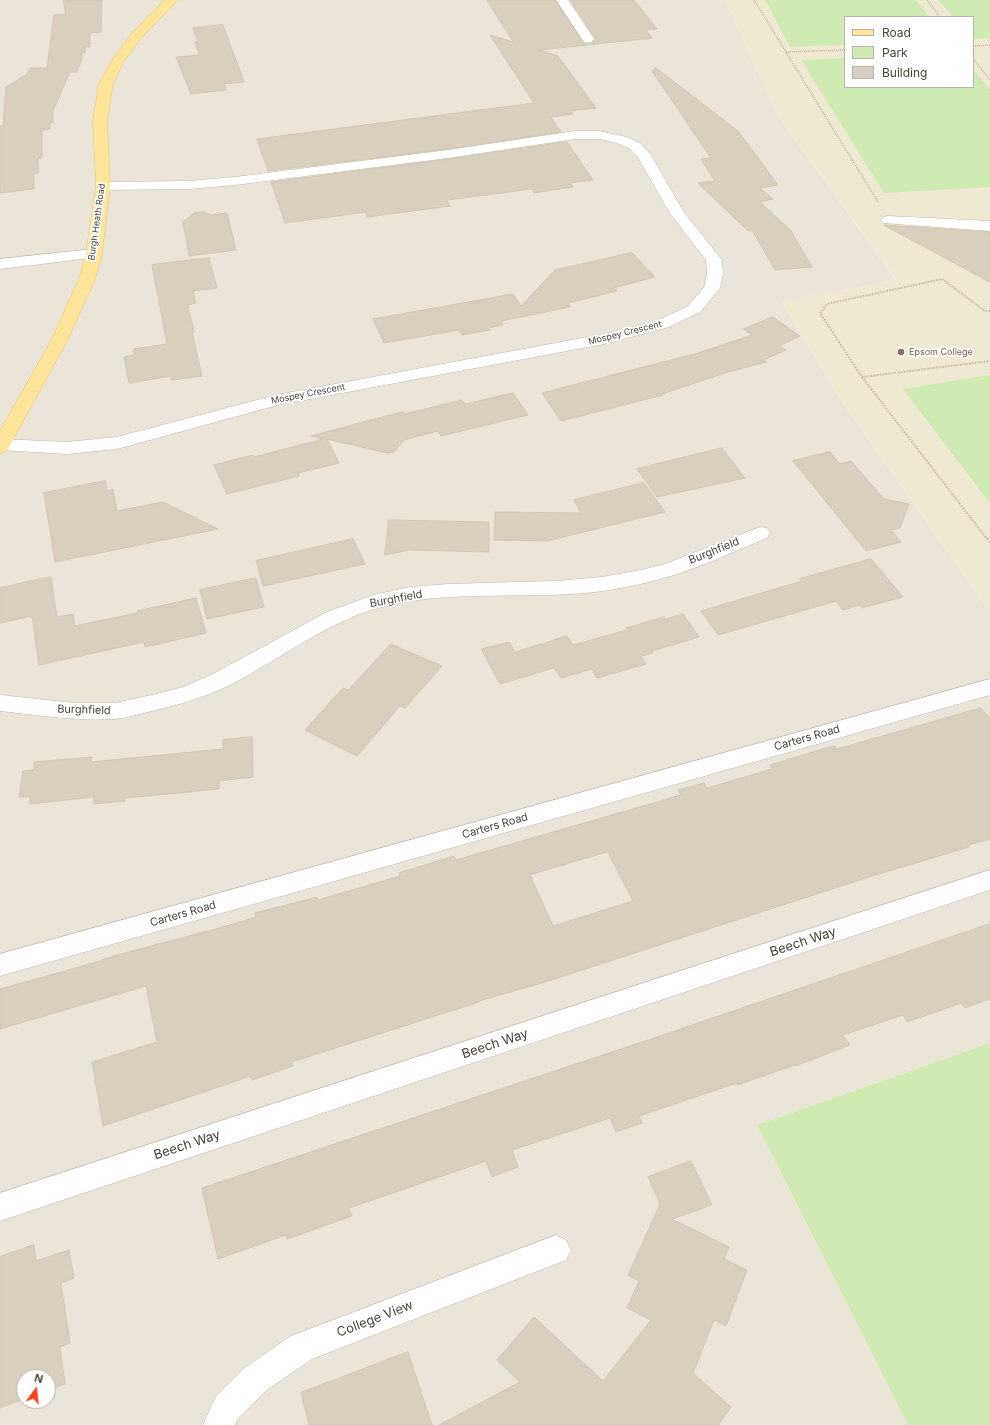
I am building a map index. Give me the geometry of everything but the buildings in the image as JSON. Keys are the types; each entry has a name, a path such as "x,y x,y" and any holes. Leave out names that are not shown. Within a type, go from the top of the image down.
{"main road":[{"name":"Burgh Heath Road","path":"1,446 60,339 87,279 94,254 103,186 100,120 106,84 118,60 134,40 172,0"}],"street":[{"path":"562,0 588,39"},
{"name":"Mospey Crescent","path":"1,446 67,448 117,443 276,400 612,338 663,324 694,309 712,288 715,274 714,260 676,212 644,155 635,146 622,140 599,135 575,135 448,154 235,181 181,185 103,186"},
{"path":"888,220 990,226"},
{"path":"0,264 94,254"},
{"name":"Burghfield","path":"0,703 81,711 115,711 142,705 188,694 223,679 334,617 373,602 410,594 448,591 556,588 602,584 641,577 671,569 760,533"},
{"name":"Carters Road","path":"0,965 990,686"},
{"name":"Beech Way","path":"0,1207 990,880"},
{"name":"College View","path":"219,1425 227,1407 257,1378 302,1347 556,1250"}],"path":[{"path":"754,0 888,220"},
{"path":"926,0 939,16"},
{"path":"974,46 990,46"},
{"path":"786,52 844,50"},
{"path":"974,59 990,80"},
{"path":"990,311 985,311 942,279 827,304 820,313 862,377 990,542"},
{"path":"862,377 990,361"}],"shaded area":[{"path":"0,0 725,0 778,116 896,280 782,302 842,402 990,612 990,1043 757,1125 908,1425 0,1425"},
{"name":"Epsom College","path":"725,0 990,0 990,612 842,402 782,302 896,279 778,116"}],"green space":[{"path":"765,0 916,0 928,16 844,16 844,45 790,47"},
{"path":"938,0 990,0 990,38 974,39 974,16 952,16"},
{"path":"844,58 844,88 974,88 974,70 990,90 990,187 884,193 801,60"},
{"path":"990,375 990,503 903,389"},
{"path":"990,1043 990,1425 908,1425 757,1125"}],"place":[{"name":"Epsom College","path":"901,352"}]}
